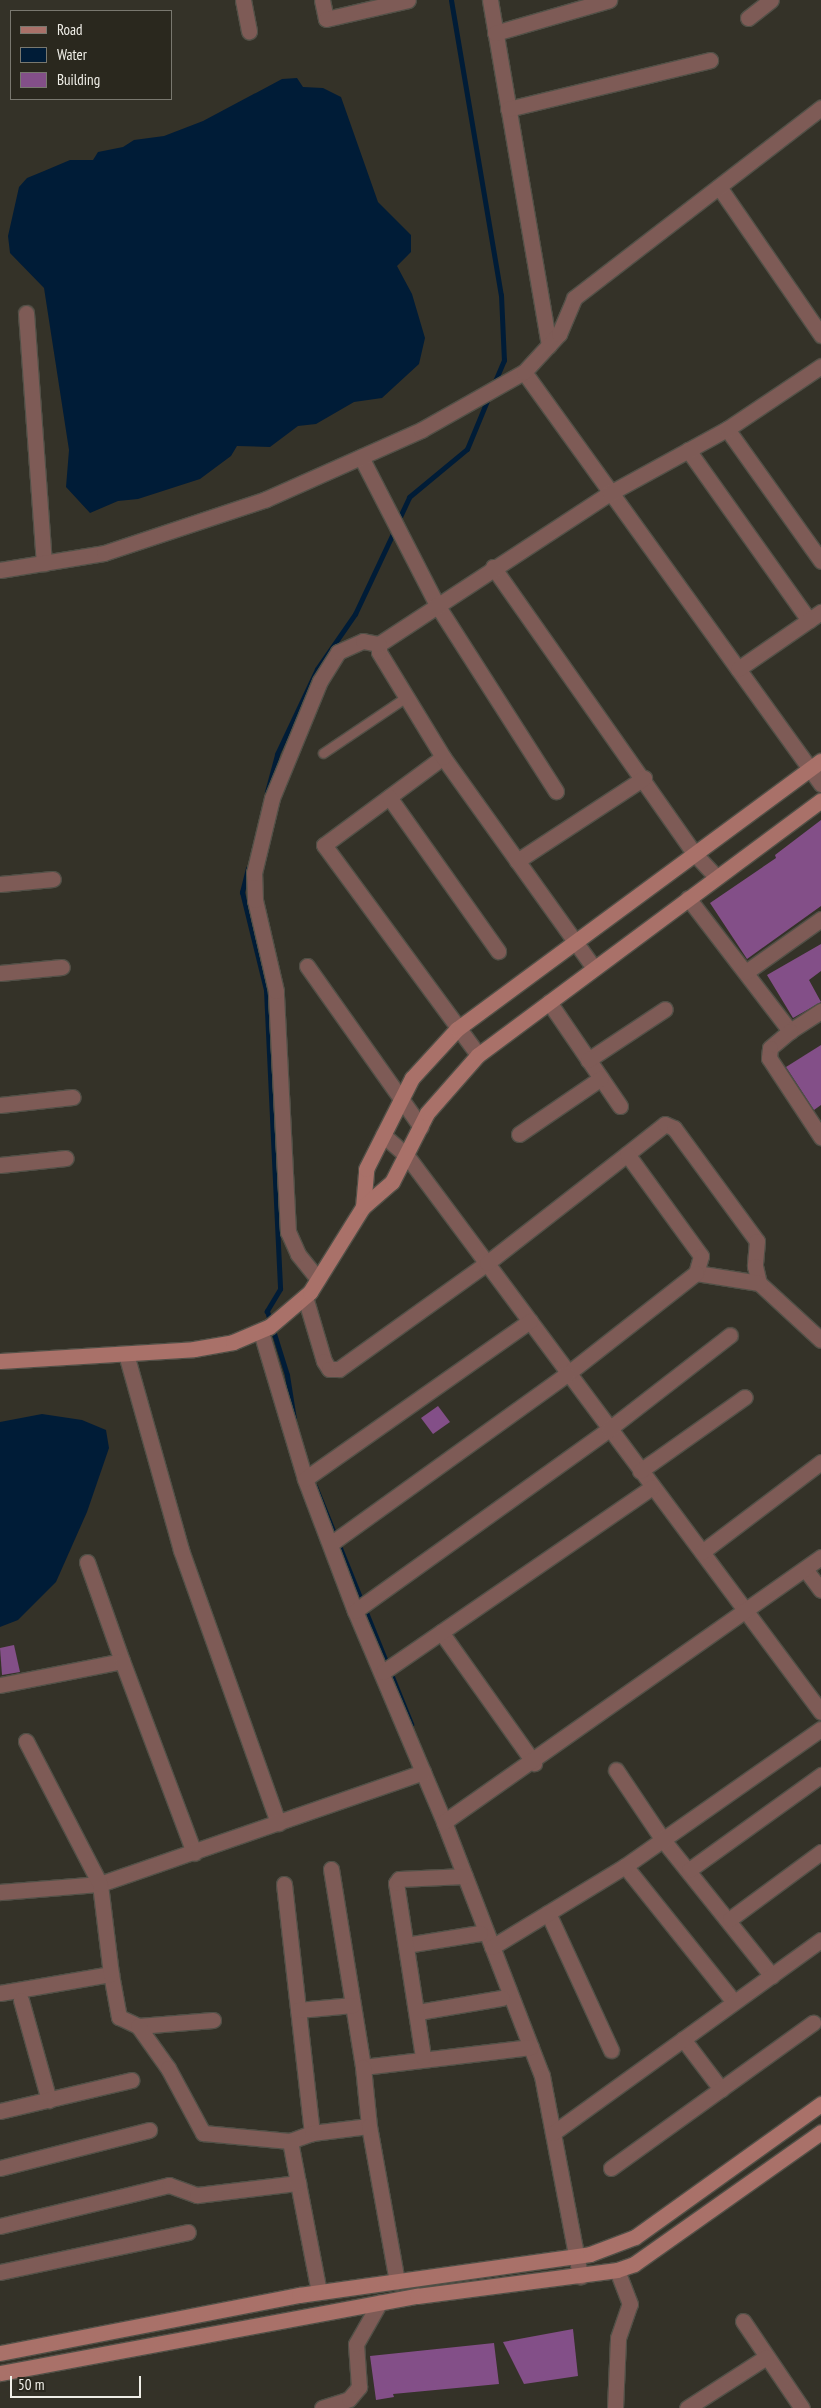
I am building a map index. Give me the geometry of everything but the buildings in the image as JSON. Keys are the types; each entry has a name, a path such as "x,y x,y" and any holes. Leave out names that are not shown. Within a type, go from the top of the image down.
{"street":[{"path":"243,0 249,31"},
{"path":"322,0 326,19 406,0"},
{"path":"490,0 549,344"},
{"path":"495,32 609,0"},
{"path":"748,18 771,0"},
{"path":"508,109 710,60"},
{"path":"0,570 104,553 266,498 421,430 524,372 559,334 574,298 821,108"},
{"path":"719,187 821,335"},
{"path":"26,313 44,563"},
{"path":"318,1279 298,1254 288,1232 276,991 255,900 254,873 272,798 320,682 338,652 363,641 379,644 493,567 610,493 727,429 821,366"},
{"path":"524,372 738,669 815,764 821,784"},
{"path":"727,429 821,561"},
{"path":"688,450 815,616 738,669"},
{"path":"361,457 437,605 556,791"},
{"path":"493,567 644,778 693,852 716,877"},
{"path":"379,644 379,652 405,698 443,757 594,968"},
{"path":"443,757 324,845 457,1029 478,1055"},
{"path":"363,1207 366,1169 412,1078 457,1029 574,940 815,764"},
{"path":"517,861 644,778"},
{"path":"388,797 498,951"},
{"path":"0,1361 126,1354 233,1342 265,1330 304,1299 363,1207 392,1182 407,1156 427,1113 478,1055 821,800"},
{"path":"0,884 53,879"},
{"path":"688,898 790,1031"},
{"path":"746,972 821,919"},
{"path":"307,966 421,1126"},
{"path":"0,972 62,967"},
{"path":"549,1002 620,1106"},
{"path":"588,1060 665,1009"},
{"path":"821,1011 790,1031 770,1048 769,1058 821,1137"},
{"path":"519,1134 601,1078"},
{"path":"0,1104 73,1097"},
{"path":"304,1299 324,1361 329,1369 339,1369 487,1263 665,1124 674,1128 757,1241 755,1271 759,1282 821,1340"},
{"path":"383,1135 407,1156 530,1321 567,1374 821,1712"},
{"path":"332,1543 567,1374 696,1273 702,1263 698,1249 627,1154"},
{"path":"0,1164 66,1158"},
{"path":"696,1273 759,1282"},
{"path":"305,1479 530,1321"},
{"path":"265,1330 305,1479 332,1543 355,1611 383,1672 444,1822 542,2076 580,2276"},
{"path":"355,1611 609,1429 730,1336"},
{"path":"126,1354 181,1550 278,1823"},
{"path":"640,1471 745,1397"},
{"path":"702,1552 821,1462"},
{"path":"383,1672 652,1487"},
{"path":"444,1822 534,1763 821,1557"},
{"path":"87,1562 194,1853"},
{"path":"805,1569 821,1590"},
{"path":"442,1632 534,1763"},
{"path":"0,1685 122,1661"},
{"path":"492,1947 625,1866 821,1729"},
{"path":"26,1740 100,1884 111,1974 119,2016 138,2026 168,2068 196,2128 203,2133 290,2141 312,2134 369,2126"},
{"path":"616,1770 663,1840 730,1920 772,1976"},
{"path":"0,1892 100,1884 194,1853 423,1772"},
{"path":"688,1870 821,1774"},
{"path":"730,1920 821,1852"},
{"path":"625,1866 733,2001"},
{"path":"331,1869 363,2067 369,2126 397,2281"},
{"path":"422,2057 418,2012 397,1880 465,1876"},
{"path":"284,1884 312,2134"},
{"path":"548,1913 612,2050"},
{"path":"406,1945 480,1933"},
{"path":"553,2133 733,2001 772,1976 821,1940"},
{"path":"0,1993 111,1974"},
{"path":"418,2012 502,1998"},
{"path":"21,2000 49,2100"},
{"path":"298,2010 353,2005"},
{"path":"138,2026 213,2020"},
{"path":"611,2168 813,2023"},
{"path":"683,2039 721,2089"},
{"path":"363,2067 422,2057 531,2046"},
{"path":"0,2111 131,2080"},
{"path":"0,2352 319,2292 576,2256 635,2237 821,2104"},
{"path":"0,2168 149,2130"},
{"path":"0,2372 252,2324 380,2302 617,2270 634,2264 821,2132"},
{"path":"290,2141 319,2292"},
{"path":"0,2226 169,2185 197,2195 298,2183"},
{"path":"0,2272 188,2232"},
{"path":"615,2408 618,2338 630,2304 617,2270"},
{"path":"322,2408 345,2401 359,2387 356,2344 380,2302"},
{"path":"247,2305 252,2324"},
{"path":"743,2321 802,2408"},
{"path":"687,2408 766,2357"}],"lane":[{"path":"323,753 405,698"}],"water":[{"path":"297,78 303,87 323,88 341,97 378,202 411,235 411,252 397,266 412,294 425,338 419,364 382,398 354,402 316,424 298,426 270,447 237,446 231,456 200,479 138,499 118,501 90,513 66,487 69,450 44,288 10,253 8,236 19,187 27,178 70,160 93,160 98,152 123,147 134,140 164,136 203,121 282,79"},
{"path":"42,1414 82,1420 106,1430 109,1448 87,1512 56,1582 18,1620 0,1627 0,1422"}],"waterway":[{"path":"451,0 501,295 504,360 494,383"},
{"path":"398,521 409,497 467,449 489,396"},
{"path":"267,792 277,754 317,669 355,614 395,529"},
{"path":"248,868 242,892 266,990 280,1289 267,1311 287,1375 294,1419"},
{"path":"315,1486 411,1724"}]}
